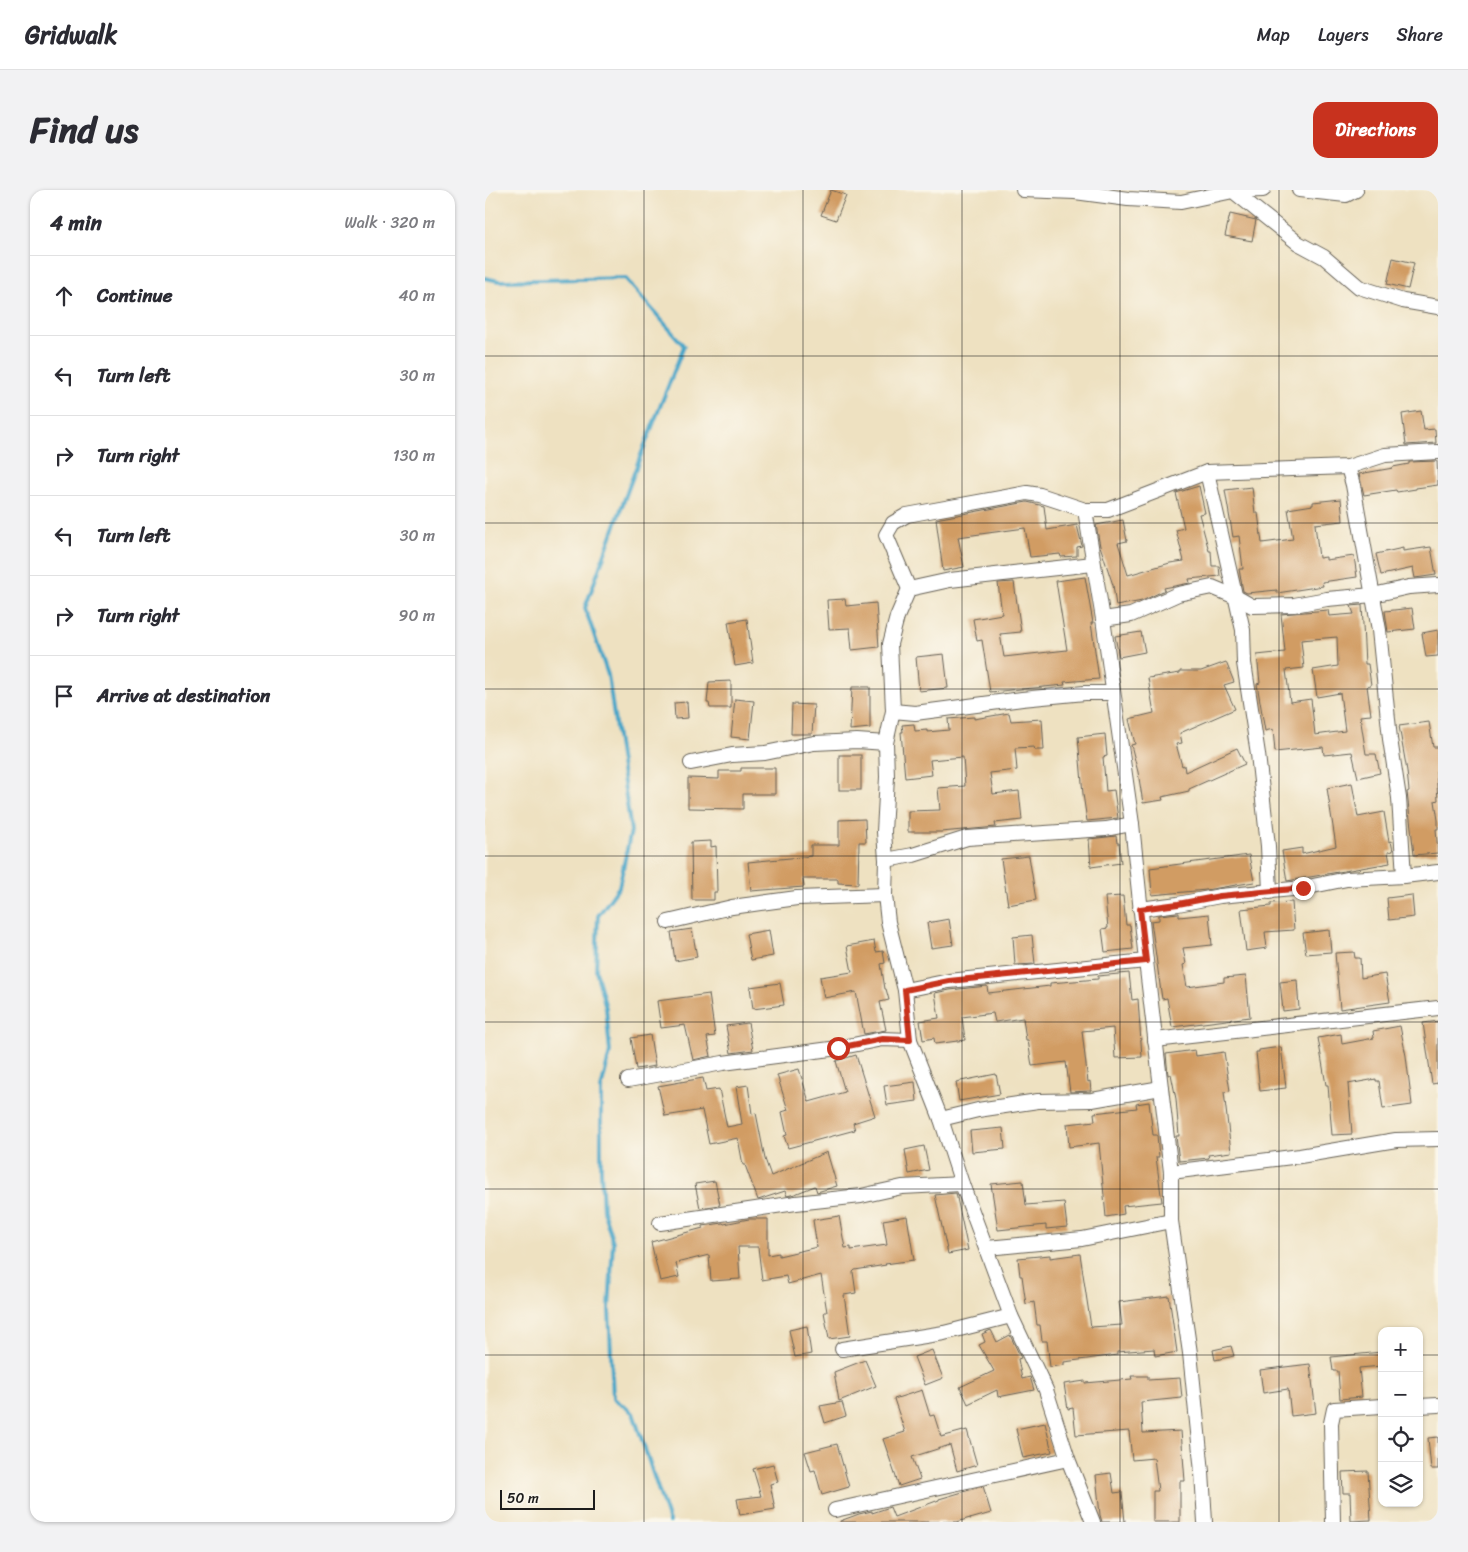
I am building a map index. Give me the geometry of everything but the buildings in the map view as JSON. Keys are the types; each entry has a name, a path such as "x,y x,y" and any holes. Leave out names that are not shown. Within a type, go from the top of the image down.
{"street":[{"path":"1023,190 1076,191 1128,200 1181,202 1233,191 1263,190"},
{"path":"1299,190 1346,195 1356,190"},
{"path":"1233,191 1298,243 1324,257 1359,287 1403,301 1438,307"},
{"path":"1093,1522 1068,1459 1046,1390 1011,1316 962,1184 941,1119 910,1040 905,990 888,922 885,895 886,860 884,832 887,777 886,744 893,711 890,644 897,618 909,589 886,535 893,522 907,516 1027,493 1040,495 1085,510 1108,510 1207,472 1348,467 1385,455 1438,452"},
{"path":"1348,467 1353,485 1379,630 1390,740 1397,783 1404,876"},
{"path":"1207,472 1243,630 1244,663 1258,754 1268,846 1270,892"},
{"path":"1085,510 1103,619 1132,824 1140,909 1171,1172 1171,1221 1190,1352 1205,1522"},
{"path":"909,589 951,580 1093,564"},
{"path":"1103,619 1131,615 1178,594 1212,587 1252,606 1294,605 1327,598 1373,595 1409,587 1438,584"},
{"path":"893,711 915,713 1085,693 1113,693"},
{"path":"691,763 733,755 765,753 814,743 857,741 886,744"},
{"path":"886,860 913,855 967,838 1106,829 1132,824"},
{"path":"1140,909 1220,896 1303,888 1347,879 1438,872"},
{"path":"668,922 732,907 797,898 885,895"},
{"path":"905,990 949,981 1146,961"},
{"path":"1155,1040 1438,1008"},
{"path":"628,1080 723,1063 838,1048 882,1039 910,1040"},
{"path":"941,1119 978,1110 1038,1101 1092,1100 1161,1088"},
{"path":"1171,1172 1300,1156 1396,1140 1438,1139"},
{"path":"660,1223 796,1203 861,1196 902,1187 962,1184"},
{"path":"987,1248 1082,1239 1171,1221"},
{"path":"842,1349 944,1333 1011,1316"},
{"path":"1333,1522 1331,1423 1334,1409 1378,1406"},
{"path":"1423,1406 1438,1406"},
{"path":"835,1510 1068,1459"}],"waterway":[{"path":"485,278 499,281 625,278 684,346 637,465 585,608 608,675 631,831 619,887 598,916 596,971 606,1008 610,1052 601,1089 601,1171 603,1210 613,1242 609,1309 613,1398 633,1413 669,1522"}],"route":[{"path":"838,1048 882,1039 910,1040 905,990 949,981 1146,961 1140,909 1220,896 1303,888"}]}
